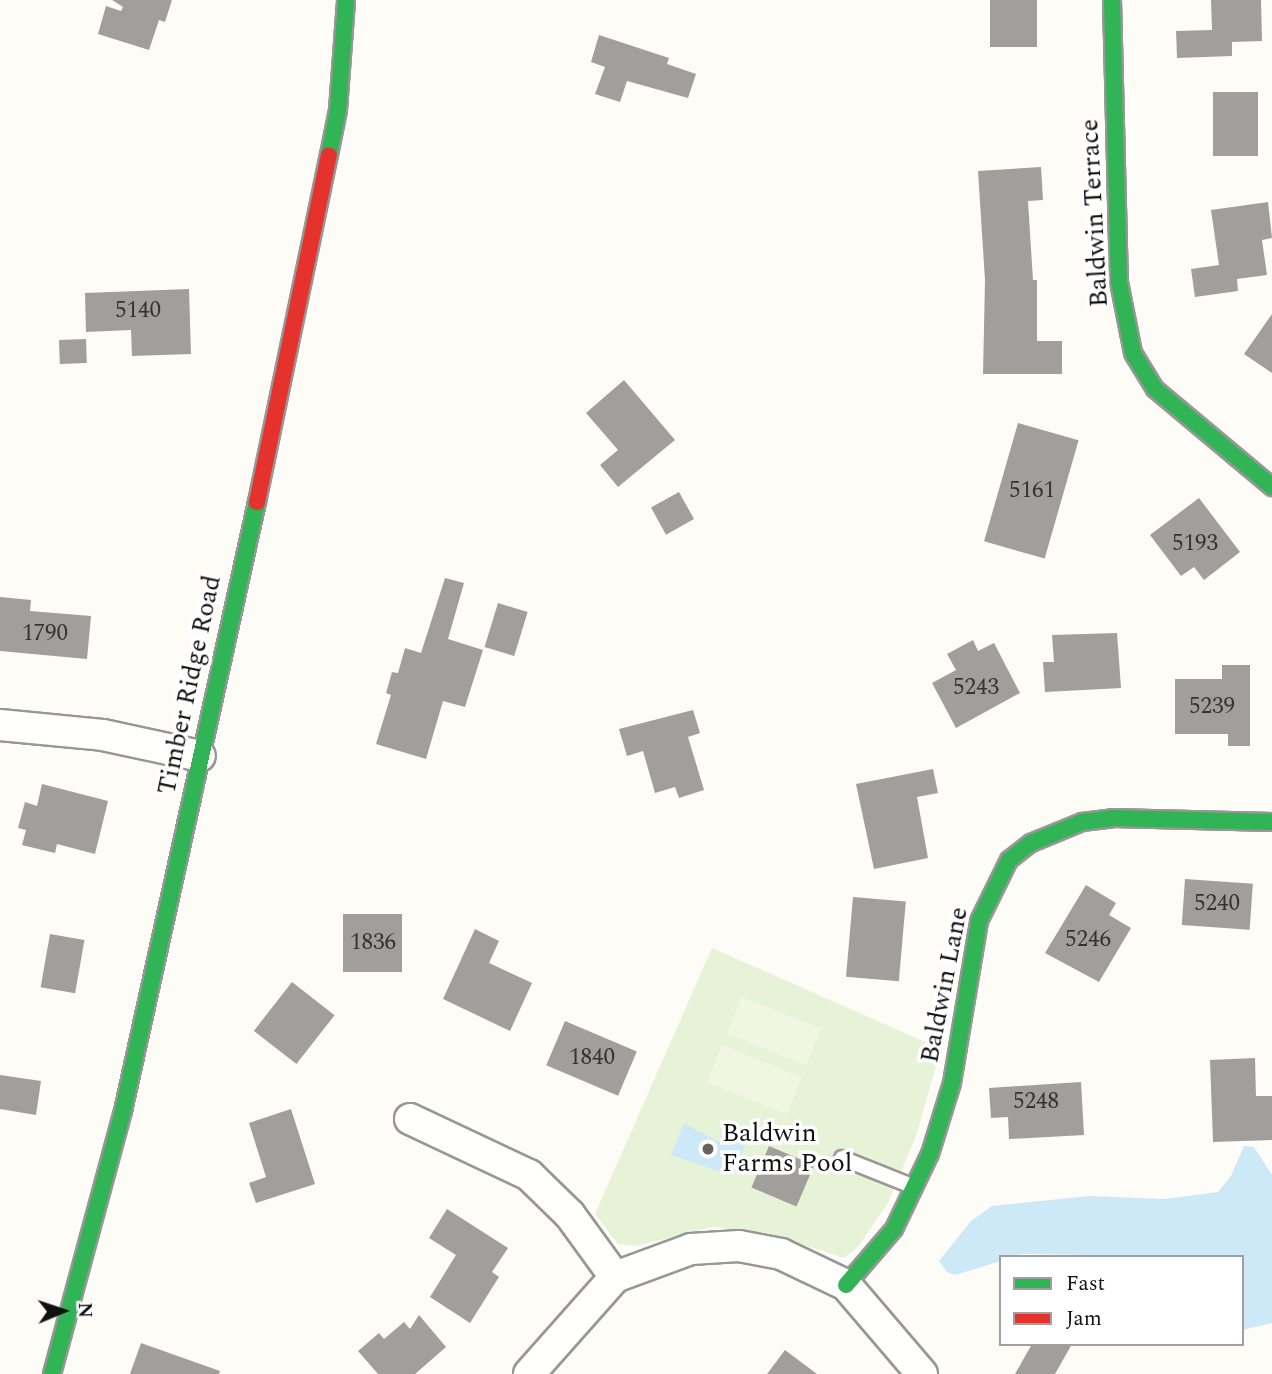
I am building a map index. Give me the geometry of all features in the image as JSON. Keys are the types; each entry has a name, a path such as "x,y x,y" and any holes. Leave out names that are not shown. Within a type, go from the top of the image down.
{"street":[{"name":"Timber Ridge Road","path":"52,1374 123,1111 328,163 345,55 346,0"},
{"name":"Baldwin Terrace","path":"1112,0 1119,282 1133,353 1155,389 1272,487"},
{"path":"0,725 103,735 200,756"},
{"name":"Baldwin Lane","path":"846,1285 894,1229 914,1187 952,1083 978,920 1009,860 1031,844 1082,822 1113,818 1272,822"},
{"path":"410,1119 529,1175 570,1215 615,1277"},
{"path":"529,1374 615,1277 691,1249 738,1246 781,1254 846,1285 922,1374"}],"lane":[{"path":"842,1158 914,1187"}],"green space":[{"path":"712,948 941,1049 916,1136 888,1203 858,1247 844,1258 768,1233 712,1227 636,1246 618,1244 595,1214"},
{"path":"742,997 821,1029 806,1065 727,1033"},
{"path":"722,1045 802,1077 787,1114 707,1082"}],"water":[{"name":"Baldwin Farms Pool","path":"684,1123 719,1142 724,1131 747,1140 732,1176 671,1155"},
{"path":"1244,1146 1254,1147 1272,1175 1272,1323 1244,1330 1244,1255 999,1255 999,1262 955,1275 947,1272 939,1261 971,1221 992,1206 1089,1196 1164,1199 1218,1192 1231,1176"}],"building":[{"path":"112,0 172,0 165,22 159,20 149,50 98,34 106,6 121,11 123,7"},
{"path":"990,0 1037,0 1037,47 990,47"},
{"path":"1211,0 1261,0 1262,41 1232,42 1232,56 1177,58 1176,31 1212,30"},
{"path":"599,35 669,58 667,64 696,74 688,98 627,81 620,102 595,94 605,67 591,62"},
{"path":"1213,92 1258,92 1258,156 1213,156"},
{"path":"1041,167 1043,200 1028,201 1033,280 1037,280 1037,341 1062,341 1062,374 983,374 985,280 978,171"},
{"path":"1268,202 1272,238 1262,240 1267,275 1237,279 1238,291 1195,297 1191,269 1219,265 1211,210"},
{"path":"189,289 191,354 132,356 131,330 86,332 85,293"},
{"path":"1272,314 1272,373 1244,354"},
{"path":"86,339 87,363 60,364 59,340"},
{"path":"624,380 675,440 618,487 600,465 618,450 586,413"},
{"path":"1018,423 1079,440 1045,559 984,541"},
{"path":"679,492 694,519 666,535 651,508"},
{"path":"1199,498 1240,552 1204,580 1194,567 1181,576 1150,535"},
{"path":"445,578 464,583 448,639 483,650 465,707 443,701 426,759 376,744 391,695 386,693 392,672 398,673 405,648 421,653"},
{"path":"0,597 31,600 30,611 91,616 87,659 0,651"},
{"path":"498,603 528,612 514,656 485,647"},
{"path":"1117,633 1121,688 1045,692 1043,662 1054,662 1052,635"},
{"path":"973,640 978,651 994,643 1020,693 956,728 932,683 956,670 947,654"},
{"path":"1222,665 1250,665 1250,746 1228,746 1228,734 1175,734 1175,679 1222,679"},
{"path":"693,710 700,733 688,737 704,790 679,798 675,787 655,793 643,751 627,756 619,729"},
{"path":"933,769 938,793 917,797 928,858 874,869 856,784"},
{"path":"42,784 108,801 95,854 57,844 55,853 22,845 26,830 18,828 25,802 37,806"},
{"path":"1185,879 1253,884 1250,930 1182,925"},
{"path":"1086,885 1116,903 1109,915 1131,928 1099,982 1045,953"},
{"path":"853,897 906,902 899,981 846,977"},
{"path":"343,914 402,914 402,972 343,972"},
{"path":"475,929 499,941 489,963 532,983 510,1031 443,999"},
{"path":"50,934 84,940 75,993 41,987"},
{"path":"292,982 335,1015 296,1064 254,1031"},
{"path":"565,1021 637,1051 618,1096 546,1065"},
{"path":"1255,1058 1256,1096 1272,1096 1272,1140 1213,1142 1210,1060"},
{"path":"0,1075 41,1081 36,1115 0,1109"},
{"path":"1081,1082 1084,1135 1009,1139 1008,1117 991,1118 989,1088"},
{"path":"291,1109 315,1184 256,1203 249,1183 266,1177 249,1123"},
{"path":"769,1146 814,1165 797,1207 751,1187"},
{"path":"447,1209 508,1248 492,1272 499,1277 470,1323 430,1297 456,1255 429,1238"},
{"path":"419,1315 446,1347 415,1374 378,1374 358,1351 379,1333 384,1339 404,1322 410,1329"},
{"path":"141,1343 220,1371 219,1374 130,1374"},
{"path":"1031,1346 1071,1346 1055,1374 1015,1374"},
{"path":"785,1350 817,1374 767,1374"}],"traffic: fast":[{"path":"329,155 338,110 346,0"},
{"path":"1112,0 1119,282 1133,353 1155,389 1272,487"},
{"path":"52,1374 123,1111 257,502"},
{"path":"846,1285 894,1229 930,1154 952,1083 979,921 1009,860 1031,843 1082,822 1113,818 1272,822"}],"traffic: jam":[{"path":"257,502 329,155"}],"place":[{"name":"Baldwin Farms Pool","path":"708,1149"}]}
